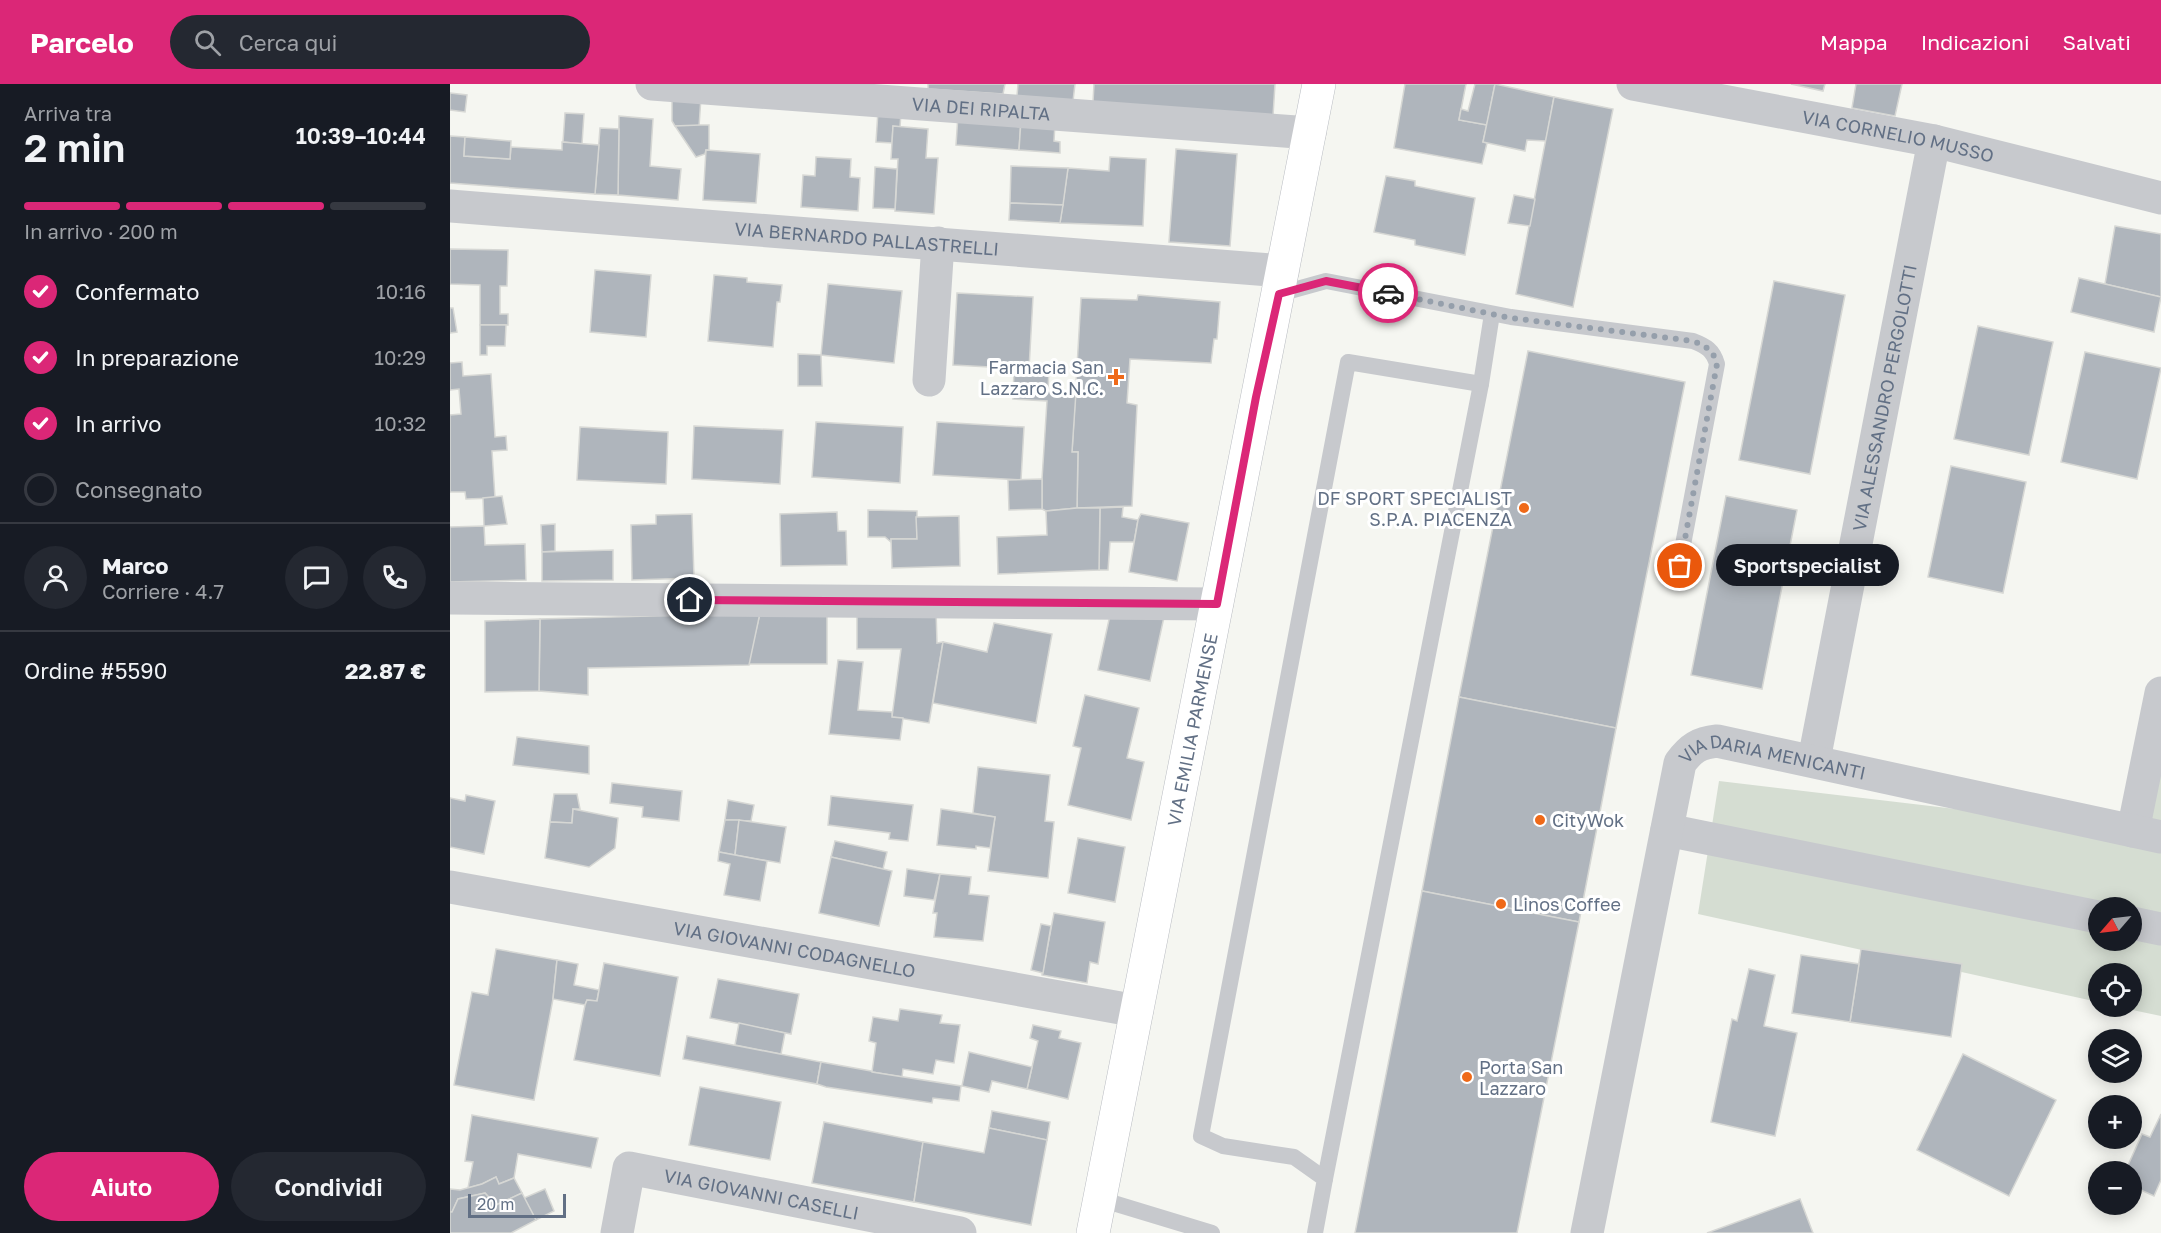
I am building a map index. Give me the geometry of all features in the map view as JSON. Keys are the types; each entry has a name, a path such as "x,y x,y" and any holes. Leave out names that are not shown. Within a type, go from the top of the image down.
{"main road":[{"name":"VIA EMILIA PARMENSE","path":"1093,1233 1319,84"}],"street":[{"name":"VIA DEI RIPALTA","path":"652,84 1310,133"},
{"name":"VIA CORNELIO MUSSO","path":"1633,84 1934,141 2161,198"},
{"name":"VIA ALESSANDRO PERGOLOTTI","path":"1814,760 1934,141"},
{"name":"VIA BERNARDO PALLASTRELLI","path":"450,206 938,243 1281,282"},
{"path":"929,380 938,243"},
{"path":"450,598 1217,604"},
{"path":"2147,834 2161,693"},
{"name":"VIA DARIA MENICANTI","path":"1587,1233 1680,763 1689,750 1705,742 1717,741 1814,760 2147,834"},
{"path":"1667,830 2088,914"},
{"name":"VIA GIOVANNI CODAGNELLO","path":"450,887 1137,1011"},
{"path":"2142,925 2161,929"},
{"name":"VIA GIOVANNI CASELLI","path":"616,1233 629,1168 960,1233"}],"lane":[{"path":"1281,282 1326,281 1492,314 1693,341 1706,345 1714,355 1717,364 1680,566"},
{"path":"1315,1233 1481,384 1492,314"},
{"path":"1325,1179 1294,1158 1223,1146 1202,1136 1348,362 1481,384"},
{"path":"1100,1199 1212,1233"}],"shaded area":[{"path":"2161,693 2161,1016 2142,1012 2142,963 2088,963 2088,1000 1698,914 1719,781 2133,830"}],"building":[{"path":"928,84 1005,84 1003,94 928,89"},
{"path":"1018,84 1075,84 1073,101 1017,96"},
{"path":"1094,84 1275,84 1273,116 1093,102"},
{"path":"1405,84 1466,84 1459,120 1487,125 1483,142 1487,143 1482,164 1394,148"},
{"path":"1475,84 1495,84 1487,125 1459,120 1461,109 1468,111"},
{"path":"1495,84 1554,97 1546,141 1527,140 1525,151 1483,142"},
{"path":"1791,84 1825,84 1823,91"},
{"path":"1856,84 1902,84 1895,116 1852,108"},
{"path":"450,93 467,95 465,112 450,110"},
{"path":"672,96 701,97 699,127 675,126 672,121"},
{"path":"1554,97 1613,109 1573,307 1516,294"},
{"path":"878,111 901,113 900,127 893,126 892,143 876,142"},
{"path":"565,113 584,114 582,144 563,142"},
{"path":"958,115 1021,120 1019,150 956,145"},
{"path":"619,116 653,119 650,166 681,169 678,200 618,195"},
{"path":"1021,120 1055,123 1054,141 1060,142 1060,153 1019,150"},
{"path":"709,125 709,150 696,157 675,126"},
{"path":"893,126 928,129 926,158 938,158 934,214 895,211 898,159 891,159"},
{"path":"600,128 619,129 618,195 595,194"},
{"path":"450,136 465,137 464,156 510,159 511,147 562,150 562,142 599,145 595,194 450,183"},
{"path":"465,137 511,141 510,159 464,156"},
{"path":"1176,149 1237,154 1230,246 1169,242"},
{"path":"706,150 760,154 756,203 703,200"},
{"path":"816,157 851,159 850,177 860,178 858,211 801,207 803,175 815,176"},
{"path":"1110,157 1146,159 1143,226 1060,223 1068,168 1109,171"},
{"path":"1011,166 1068,168 1063,205 1010,203"},
{"path":"875,167 897,169 895,209 873,208"},
{"path":"1386,176 1415,181 1415,186 1475,198 1465,255 1415,245 1415,240 1374,232"},
{"path":"1514,195 1535,199 1530,226 1508,223"},
{"path":"1010,203 1063,205 1060,223 1009,220"},
{"path":"2115,226 2161,234 2161,297 2105,284"},
{"path":"450,249 508,250 507,286 500,286 500,314 508,314 508,325 480,325 480,285 450,284"},
{"path":"595,270 651,275 646,337 590,332"},
{"path":"714,275 747,278 747,282 782,285 780,302 777,302 773,347 708,341"},
{"path":"2079,278 2161,297 2154,332 2071,312"},
{"path":"1774,281 1845,295 1810,474 1739,460"},
{"path":"828,284 902,291 894,363 821,355"},
{"path":"957,293 1033,297 1029,369 953,365"},
{"path":"1138,295 1220,302 1217,339 1214,339 1211,363 1130,359 1127,403 1137,405 1132,506 1077,508 1078,452 1072,452 1081,298 1137,300"},
{"path":"450,308 453,308 457,332 450,333"},
{"path":"480,325 506,325 505,346 487,346 487,355 480,355"},
{"path":"1978,326 2053,342 2029,455 1954,439"},
{"path":"1528,351 1685,382 1616,728 1459,697"},
{"path":"2085,352 2161,368 2137,479 2061,462"},
{"path":"798,354 821,355 822,386 798,386"},
{"path":"462,362 463,376 491,374 495,437 506,436 507,450 492,451 495,498 466,499 465,492 450,492 450,415 461,414 459,389 450,390 450,363"},
{"path":"1014,368 1049,369 1048,391 1076,392 1072,452 1078,452 1077,508 1046,511 1042,509 1047,401 1013,399"},
{"path":"816,422 903,427 900,483 812,477"},
{"path":"937,422 1024,427 1021,480 933,475"},
{"path":"694,426 783,430 780,484 692,479"},
{"path":"580,427 668,432 666,484 577,480"},
{"path":"1951,466 2026,482 2003,593 1928,577"},
{"path":"1042,479 1042,509 1009,510 1008,480"},
{"path":"502,496 507,524 484,526 483,498"},
{"path":"1726,496 1797,510 1762,689 1691,675"},
{"path":"1123,507 1122,517 1138,520 1134,542 1110,542 1108,570 1099,570 1100,508"},
{"path":"1100,508 1099,570 998,574 997,537 1047,535 1046,511"},
{"path":"868,510 917,511 917,539 891,539 892,543 885,537 868,537"},
{"path":"837,512 838,531 846,531 847,565 781,566 780,514"},
{"path":"692,514 694,578 632,580 631,525 656,524 656,515"},
{"path":"1141,514 1189,523 1177,581 1129,572"},
{"path":"959,516 960,566 892,568 891,539 917,539 916,517"},
{"path":"555,524 555,551 542,552 541,525"},
{"path":"484,526 485,545 525,544 526,580 450,582 450,527"},
{"path":"613,550 613,580 542,581 542,552"},
{"path":"1112,606 1164,617 1150,681 1098,670"},
{"path":"936,609 937,643 943,642 929,723 892,717 901,649 857,649 857,610"},
{"path":"760,613 827,616 827,664 748,664"},
{"path":"760,613 749,665 588,668 588,695 539,691 540,619"},
{"path":"540,619 539,691 485,692 485,621"},
{"path":"994,623 1052,634 1036,723 933,703 943,642 987,652"},
{"path":"838,660 863,662 858,710 892,712 892,717 903,718 900,740 829,734"},
{"path":"1085,695 1139,708 1127,758 1144,762 1131,820 1068,805 1081,748 1073,746"},
{"path":"1459,697 1616,728 1579,922 1422,891"},
{"path":"517,737 589,746 589,774 513,765"},
{"path":"978,767 1050,775 1045,821 1054,822 1048,878 988,871 995,817 973,813"},
{"path":"612,783 682,791 679,821 642,817 643,807 610,803"},
{"path":"554,794 577,794 580,809 573,809 572,823 550,822"},
{"path":"466,795 495,801 484,854 450,847 450,798 465,801"},
{"path":"831,796 913,805 908,841 889,839 890,833 828,825"},
{"path":"728,800 754,805 751,821 725,820"},
{"path":"573,809 618,818 615,848 589,867 545,858 550,822 572,823"},
{"path":"941,809 995,817 990,848 937,845"},
{"path":"725,820 739,820 735,855 719,852"},
{"path":"739,820 786,827 780,863 735,855"},
{"path":"1078,838 1125,847 1115,902 1068,893"},
{"path":"835,841 887,852 883,869 831,857"},
{"path":"719,852 767,861 760,901 724,895 730,864 718,861"},
{"path":"831,857 892,871 879,926 819,913"},
{"path":"907,869 940,874 934,900 904,896"},
{"path":"940,874 971,877 969,894 989,896 983,941 934,937 937,913 933,913"},
{"name":"Porta San Lazzaro","path":"1422,891 1579,922 1517,1233 1355,1233"},
{"path":"1054,913 1105,922 1098,964 1090,962 1087,983 1042,975"},
{"path":"1041,924 1051,926 1043,973 1031,970"},
{"path":"496,949 557,960 553,999 534,1100 454,1085 472,992 488,995"},
{"path":"1861,949 1962,964 1951,1037 1850,1022"},
{"path":"1801,955 1859,964 1850,1022 1792,1013"},
{"path":"557,960 578,964 574,985 599,990 597,1001 587,1000 585,1005 553,999"},
{"path":"604,963 678,977 660,1076 574,1060 585,1005 587,1000 597,1001"},
{"path":"1749,969 1775,975 1764,1026 1797,1033 1775,1136 1711,1122 1732,1019 1737,1021"},
{"path":"718,979 799,994 791,1034 710,1018"},
{"path":"900,1009 942,1015 940,1023 960,1025 954,1063 936,1060 933,1074 903,1069 902,1077 872,1072 876,1043 869,1041 873,1017 898,1021"},
{"path":"739,1023 785,1033 781,1054 735,1045"},
{"path":"1033,1025 1061,1031 1059,1038 1081,1043 1068,1099 1027,1089 1038,1041 1030,1038"},
{"path":"687,1036 821,1062 817,1084 683,1059"},
{"path":"969,1052 1032,1067 1027,1089 992,1081 989,1092 962,1086"},
{"path":"1963,1054 2056,1100 2009,1196 1917,1150"},
{"path":"821,1062 961,1086 959,1101 933,1098 932,1103 826,1087 817,1084"},
{"path":"700,1087 781,1102 770,1160 689,1145"},
{"path":"992,1111 1050,1122 1047,1140 989,1128"},
{"path":"2161,1114 2161,1180 2154,1196 2142,1191 2142,1161 2130,1161 2135,1149 2142,1149 2142,1134 2150,1137"},
{"path":"472,1115 598,1138 591,1168 518,1154 514,1178 499,1184 496,1177 468,1188 473,1162 465,1161"},
{"path":"824,1122 923,1142 914,1202 812,1183"},
{"path":"989,1128 1047,1140 1031,1225 914,1202 923,1142 984,1153"},
{"path":"496,1177 499,1184 514,1178 522,1193 496,1205 485,1193 458,1199 450,1212 450,1189 460,1190 482,1184"},
{"path":"545,1189 554,1211 536,1220 524,1198"},
{"path":"485,1193 496,1205 522,1193 536,1220 511,1233 450,1233 450,1212 458,1199"},
{"path":"1800,1199 1813,1233 1707,1233"}],"way so far":[{"path":"1388,293 1511,318 1693,341 1706,345 1714,355 1717,364 1680,566"}],"place":[{"name":"Farmacia San Lazzaro S.N.C.","path":"1116,377"},
{"name":"DF SPORT SPECIALIST S.P.A. PIACENZA","path":"1524,508"},
{"name":"Sportspecialist","path":"1680,566"},
{"name":"CityWok","path":"1540,820"},
{"name":"Linos Coffee","path":"1501,904"},
{"name":"Porta San Lazzaro","path":"1467,1077"}],"route":[{"path":"690,600 1217,604 1256,397 1279,294 1326,281 1388,293"}]}
